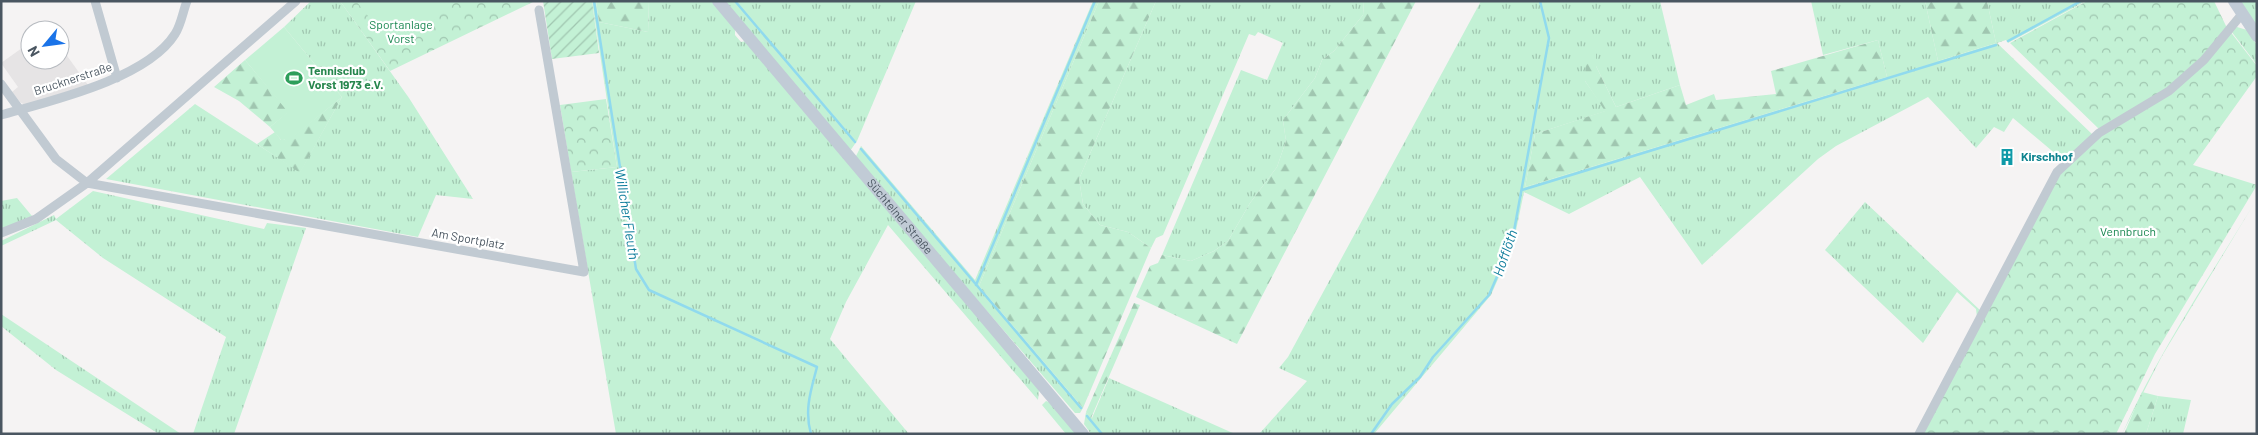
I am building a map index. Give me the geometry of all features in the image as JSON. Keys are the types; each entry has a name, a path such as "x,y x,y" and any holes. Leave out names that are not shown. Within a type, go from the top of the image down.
{"main road":[{"name":"Süchtelner Straße","path":"718,1 1083,434"},
{"path":"2234,1 2257,36"}],"street":[{"path":"95,1 117,78"},
{"name":"Brucknerstraße","path":"1,115 117,78 153,57 175,34 187,1"},
{"path":"1,234 36,219 87,183 296,1"},
{"name":"Am Sportplatz","path":"87,183 584,272 539,10"},
{"path":"1919,434 2057,172 2099,133 2169,90 2204,60 2242,14"},
{"path":"1,84 56,159 87,183"}],"shaded area":[{"path":"20,49 20,70 70,70 70,60 88,85 25,105 12,92 18,87 1,63"}],"green space":[{"path":"311,1 340,1 409,98 473,199 436,195 418,237 106,179 195,104 300,172 342,97 284,27"},
{"name":"Sportanlage Vorst","path":"340,1 535,1 390,71"},
{"path":"356,1 457,1 396,51"},
{"path":"543,1 592,1 599,53 552,59"},
{"path":"592,1 596,1 599,22 648,32 649,1 713,1 735,28 735,35 741,42 746,41 1039,390 1038,400 888,225 846,302 830,339 909,434 616,434 571,172 617,167"},
{"path":"596,1 649,1 648,32 599,22"},
{"path":"723,1 916,1 857,141 850,151"},
{"path":"1093,1 1099,1 979,286 1083,408 1080,413 1075,413 855,158 861,146 975,280"},
{"path":"1099,1 1156,1 1079,179 1083,204 1100,225 1128,232 1151,248 1083,408 979,286"},
{"path":"1156,1 1364,1 1363,15 1334,51 1322,60 1315,78 1283,120 1286,141 1277,167 1250,203 1228,241 1214,251 1191,261 1162,255 1241,70 1267,80 1283,43 1258,32 1255,36 1249,34 1163,235 1156,238 1151,248 1128,232 1100,225 1083,204 1079,179"},
{"path":"1364,1 1416,1 1237,344 1136,297 1150,266 1158,263 1162,255 1191,261 1214,251 1228,241 1250,203 1277,167 1286,141 1283,120 1315,78 1322,60 1334,51 1363,15"},
{"path":"1481,1 1660,1 1680,85 1616,107 1596,66 1596,50 1585,81 1606,111 1535,134 1525,187 1887,77 1878,40 1823,55 1811,1 1925,1 1938,61 1996,43 1987,1 2086,1 2008,43 2006,40 1997,43 2093,135 2064,161 2013,118 2004,132 1994,127 1976,148 1928,97 1836,146 1818,159 1702,265 1640,177 1569,214 1524,192 1513,245 1491,295 1374,434 1259,434 1307,381 1279,368 1288,357"},
{"path":"1925,1 1987,1 1996,43 1938,61"},
{"name":"Vennbruch","path":"2087,1 2214,1 2226,26 2257,66 2257,76 2193,165 2257,185 2155,354 2116,434 1923,434 2057,178 2099,129 2010,43"},
{"path":"2238,1 2257,1 2257,29"},
{"name":"Tennisclub Vorst 1973 e.V.","path":"284,27 342,97 287,142 284,139 282,141 270,127 288,112 245,60"},
{"path":"2237,27 2247,30 2257,45 2257,65 2231,31"},
{"path":"1878,40 1887,77 1525,187 1535,134 1605,111 1585,81 1586,53 1596,50 1596,66 1616,107 1680,85 1686,105 1714,94 1716,100 1776,94 1771,71"},
{"path":"245,60 289,112 270,127 239,101 214,87"},
{"path":"342,97 300,173 257,144 275,132 281,140 287,141"},
{"path":"606,99 617,167 571,172 560,105"},
{"path":"93,191 264,229 267,223 306,228 234,434 193,434 226,337 103,258 56,220 1,246 1,241 54,215 56,219"},
{"path":"17,198 32,216 1,230 1,201"},
{"path":"1865,202 1981,311 1977,317 1976,309 1957,292 1923,343 1825,250"},
{"path":"2255,202 2162,356 2122,434 2136,404 2152,374 2168,345"},
{"path":"1134,303 1140,305 1091,418 1086,412"},
{"path":"1,314 181,434 159,434 56,370 1,326"},
{"path":"1109,378 1235,434 1091,434 1084,424 1086,412 1092,418"},
{"path":"2142,392 2158,396 2146,434 2124,434"},
{"path":"2158,396 2191,400 2183,434 2146,434"},
{"path":"1046,401 1051,403 1077,434 1066,434 1042,405"}],"waterway":[{"name":"Willicher Fleuth","path":"594,1 636,269 649,290 817,367 808,408 811,434"},
{"path":"735,1 855,142"},
{"path":"976,285 1095,1"},
{"name":"Hofflöth","path":"1371,434 1392,404 1420,377 1433,357 1489,295 1512,242 1549,38 1540,1"},
{"path":"2008,41 2081,1"},
{"path":"1522,190 1996,45"},
{"path":"861,149 1081,408"},
{"path":"1087,416 1102,434"}],"place":[{"name":"Tennisclub Vorst 1973 e.V.","path":"294,78"},
{"name":"Kirschhof","path":"2007,157"}]}
